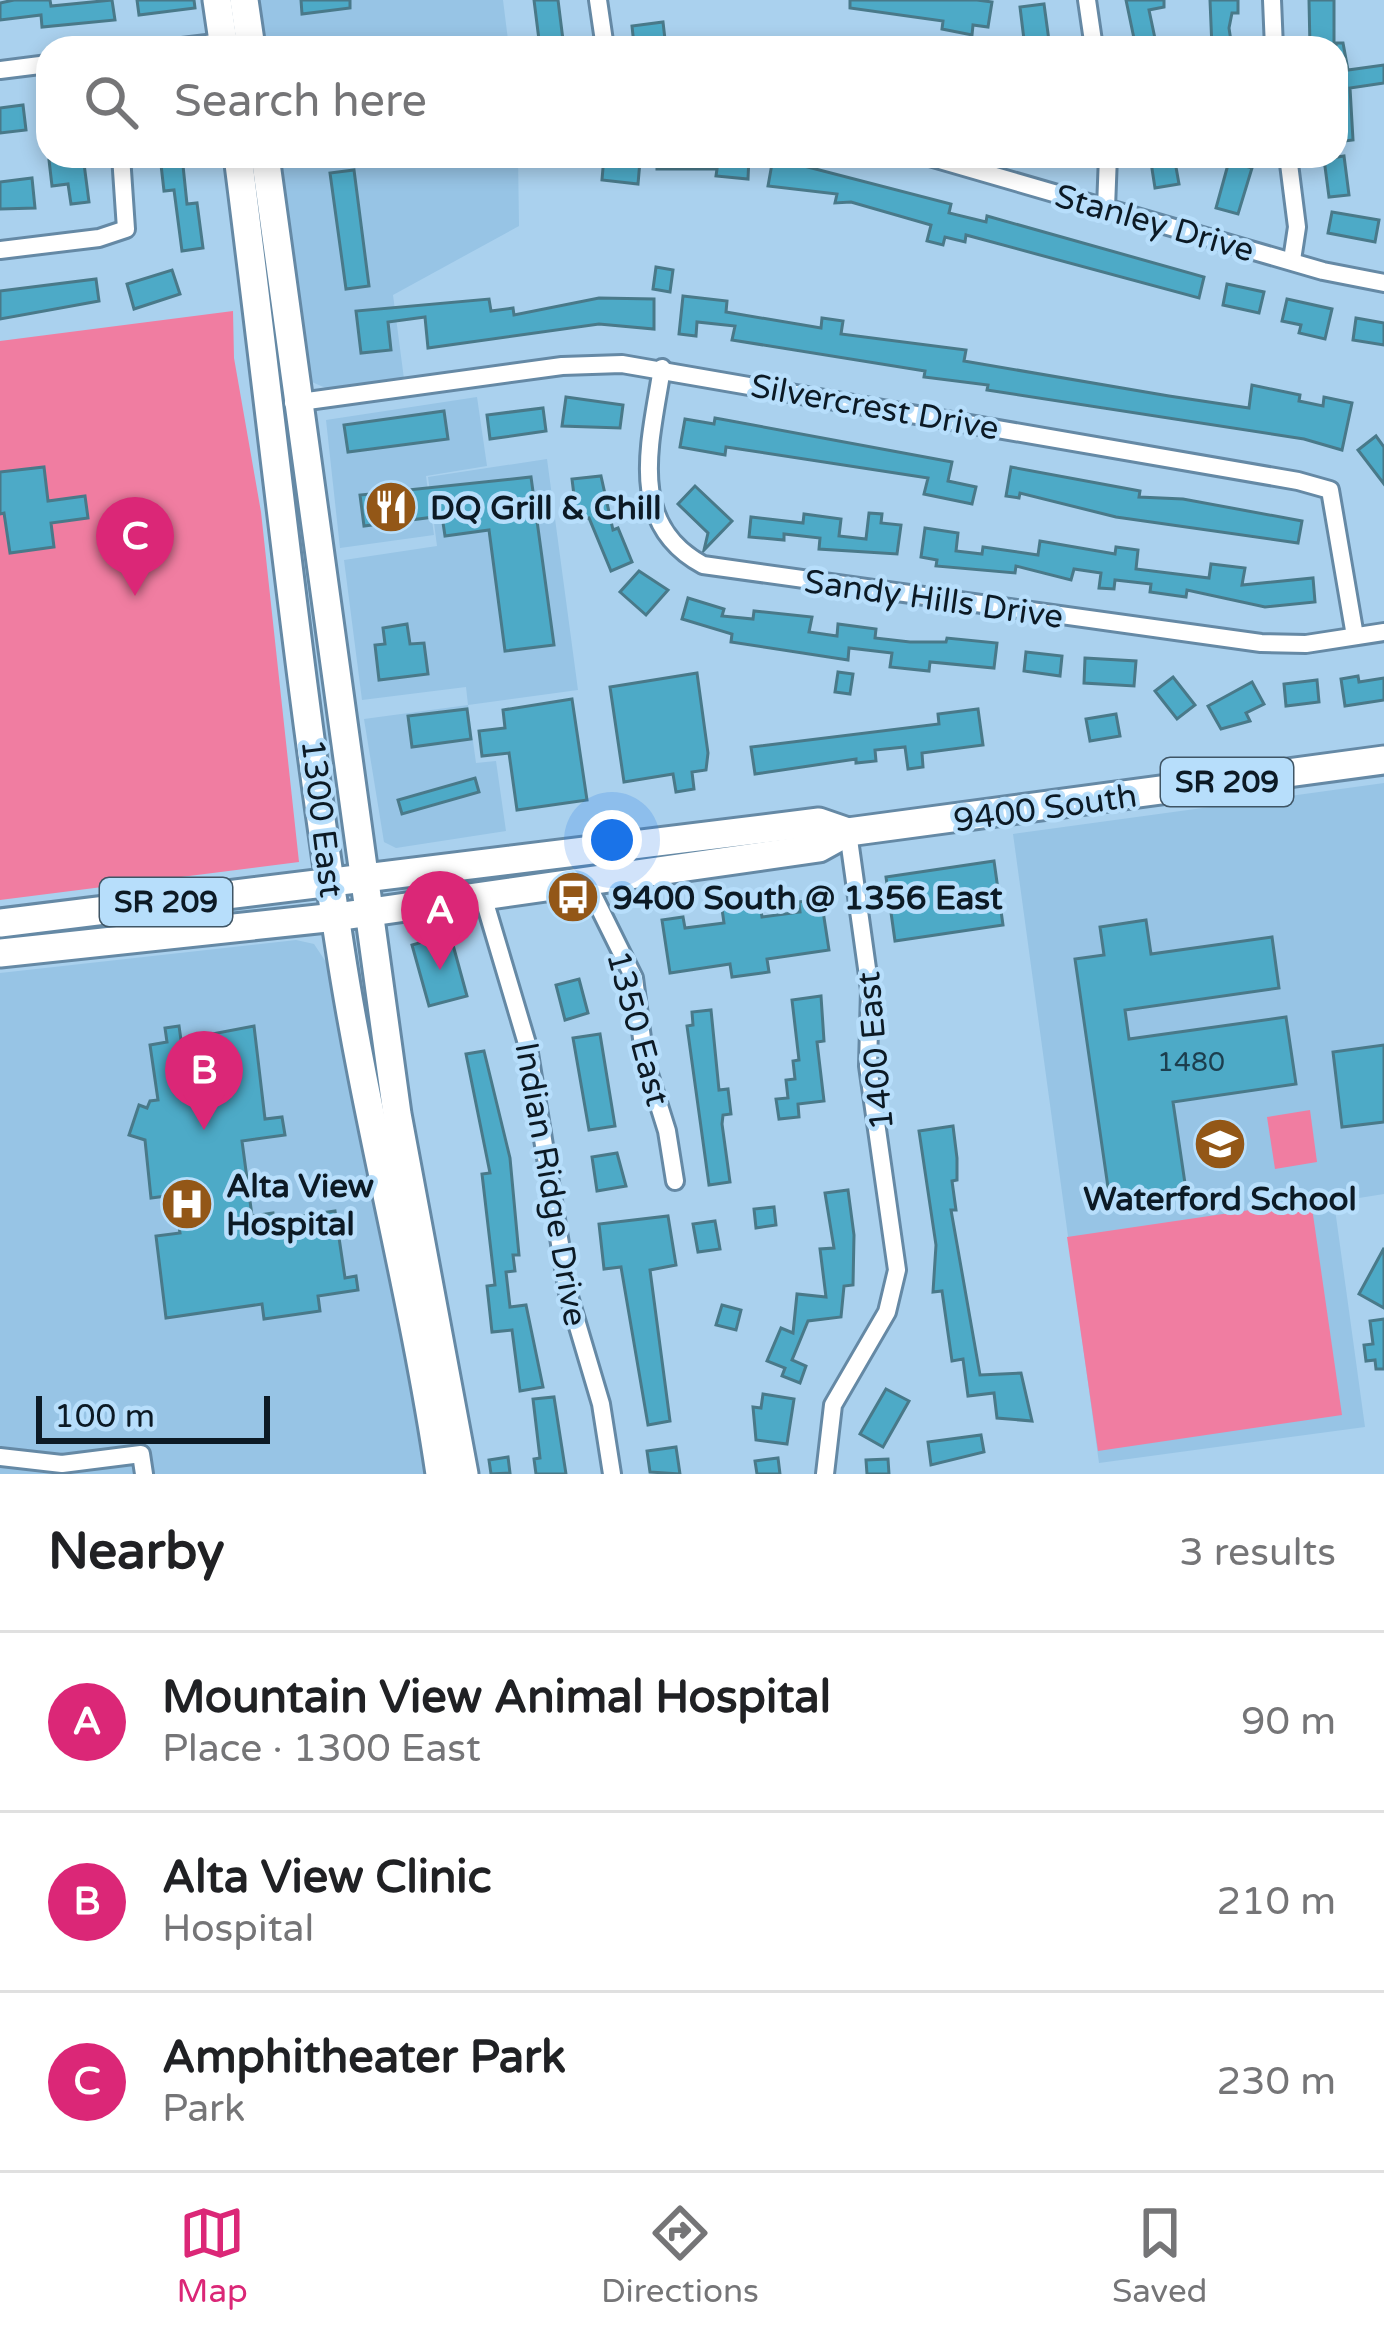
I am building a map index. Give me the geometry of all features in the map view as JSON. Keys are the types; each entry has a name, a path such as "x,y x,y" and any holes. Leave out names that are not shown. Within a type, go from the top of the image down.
{"main road":[{"path":"218,0 234,36"},
{"path":"238,36 244,0"},
{"name":"1300 East","path":"240,168 364,877 397,1114 464,1474"},
{"name":"1300 East","path":"266,168 331,882 368,1122 440,1474"},
{"name":"9400 South","path":"0,953 369,912 819,848 848,832 1384,760"},
{"name":"9400 South","path":"0,923 819,822 848,832"}],"street":[{"path":"598,0 603,36"},
{"path":"1087,0 1092,36"},
{"path":"1272,0 1274,36"},
{"path":"0,70 36,66"},
{"path":"0,250 99,238 126,229 122,168"},
{"name":"Stanley Drive","path":"968,168 1384,283"},
{"path":"1106,208 1108,168"},
{"path":"1290,168 1297,227 1292,260"},
{"name":"Silvercrest Drive","path":"284,405 562,366 662,368 1330,490 1355,636"},
{"name":"Sandy Hills Drive","path":"662,368 646,489 670,541 703,565 1261,643 1306,644 1384,632"},
{"name":"1400 East","path":"825,1474 833,1405 886,1312 896,1270 868,1066 870,990 848,832"},
{"name":"1350 East","path":"586,881 634,978 645,1060 667,1131 675,1181"},
{"name":"Indian Ridge Drive","path":"483,896 528,1047 568,1293 601,1404 612,1474"},
{"path":"0,1457 62,1464 141,1454 144,1474"}],"shaded area":[{"path":"258,0 503,0 508,36 262,36"},
{"path":"281,168 518,168 519,226 393,295 404,379 328,389 312,382"},
{"path":"233,311 234,358 261,512 299,862 0,900 0,341"},
{"path":"477,397 487,466 426,476 434,535 340,548 326,420"},
{"path":"547,459 578,690 468,705 466,687 362,700 344,560 437,546 428,477"},
{"path":"468,705 476,763 496,761 506,831 396,848 384,842 364,719"},
{"name":"Waterford School","path":"1384,783 1384,1194 1334,1202 1365,1427 1099,1463 1013,834"},
{"name":"Alta View Hospital","path":"296,940 314,944 326,962 429,1474 0,1474 0,973"},
{"path":"1310,1110 1317,1162 1275,1169 1267,1117"},
{"path":"1311,1201 1342,1415 1098,1451 1067,1237"}],"building":[{"path":"50,0 51,6 112,0 115,20 42,27 41,15 0,20 0,3"},
{"path":"137,0 194,0 195,8 139,15"},
{"path":"301,0 350,0 350,8 302,14"},
{"path":"534,0 558,0 562,36 538,36"},
{"path":"850,0 992,2 988,27 973,25 972,35 942,29 943,21 850,8"},
{"path":"1126,0 1164,0 1164,7 1149,10 1154,36 1134,36"},
{"path":"1210,0 1238,0 1230,36 1212,36"},
{"path":"1309,0 1334,0 1334,36 1310,36"},
{"path":"1044,4 1048,36 1024,36 1020,7"},
{"path":"663,22 665,36 633,36 632,26"},
{"path":"1384,65 1384,83 1350,88 1353,140 1348,141 1348,70"},
{"path":"23,105 26,130 0,133 0,108"},
{"path":"50,168 85,168 89,202 71,204 68,184 52,186"},
{"path":"161,168 183,168 187,204 197,203 203,248 182,251 174,190 164,191"},
{"path":"603,168 639,168 638,184 602,180"},
{"path":"748,168 748,179 716,176 717,169 657,169"},
{"path":"771,168 812,168 951,204 949,213 986,222 987,216 1204,277 1199,298 966,235 965,242 945,237 943,245 927,241 931,225 851,202 835,203 837,194 768,186"},
{"path":"1152,168 1176,168 1179,184 1155,188"},
{"path":"1227,168 1252,168 1238,214 1216,208"},
{"path":"1325,168 1346,168 1349,195 1329,197"},
{"path":"354,170 369,286 346,289 330,173"},
{"path":"32,178 35,208 0,209 0,182"},
{"path":"1332,212 1379,220 1375,242 1328,233"},
{"path":"656,267 673,270 670,292 653,289"},
{"path":"172,270 180,294 134,309 127,284"},
{"path":"96,279 99,301 0,319 0,291"},
{"path":"1227,284 1264,292 1259,313 1223,305"},
{"path":"683,296 727,301 726,312 821,328 822,318 843,321 841,334 966,350 964,361 1169,396 1249,408 1252,385 1300,395 1299,401 1323,406 1324,397 1352,403 1342,450 1304,439 987,390 988,385 924,377 925,371 732,340 735,326 697,322 696,336 679,334"},
{"path":"599,298 654,299 654,329 599,324 428,348 425,317 388,322 391,350 361,353 356,311 489,299 491,311 513,308 514,315"},
{"path":"1287,299 1332,309 1325,339 1299,333 1301,325 1282,321"},
{"path":"1356,318 1384,323 1384,345 1353,340"},
{"path":"566,397 623,405 620,428 562,426"},
{"path":"543,408 546,431 490,439 487,415"},
{"path":"444,411 448,439 348,452 344,425"},
{"path":"715,418 952,462 948,481 976,487 972,504 924,494 928,478 726,447 725,455 680,447 685,419 714,424"},
{"path":"1376,436 1384,447 1384,484 1358,450"},
{"path":"44,467 48,501 85,496 88,518 51,523 54,547 10,553 4,513 0,514 0,472"},
{"path":"1011,467 1140,491 1139,497 1183,499 1302,521 1298,543 1116,517 1020,493 1019,498 1006,496"},
{"path":"601,476 613,530 618,528 632,562 611,571 589,518 577,520 572,479"},
{"path":"531,477 554,645 505,651 489,530 445,536 442,516 364,526 360,495"},
{"path":"695,486 732,521 704,550 708,533 678,504"},
{"path":"869,513 882,514 881,523 901,525 897,554 819,549 820,538 749,537 751,517 803,523 804,514 841,519 839,536 866,539"},
{"path":"925,528 958,533 956,551 982,554 983,547 1038,555 1040,541 1115,554 1116,547 1138,550 1136,569 1209,578 1211,564 1245,568 1242,585 1313,578 1315,602 1265,607 1187,590 1186,597 1150,592 1151,584 1115,580 1114,589 1099,588 1101,573 1074,569 1071,580 1016,566 1015,573 936,566 937,560 921,557"},
{"path":"639,571 668,590 646,615 620,592"},
{"path":"688,598 724,609 722,616 753,619 754,611 812,617 809,632 837,636 838,624 876,629 875,638 997,643 994,668 930,662 929,671 890,667 892,653 849,648 848,660 731,642 732,634 682,619"},
{"path":"407,624 410,644 424,643 428,674 379,680 375,645 385,644 383,628"},
{"path":"1026,652 1062,656 1060,676 1024,671"},
{"path":"1085,658 1136,661 1134,686 1084,683"},
{"path":"838,672 853,674 850,694 835,692"},
{"path":"697,673 708,753 706,770 692,772 694,789 676,792 673,774 624,782 610,687"},
{"path":"1358,676 1359,682 1384,678 1384,700 1345,706 1341,679"},
{"path":"1173,677 1195,705 1177,719 1155,691"},
{"path":"1317,680 1319,702 1286,706 1284,684"},
{"path":"1252,682 1264,704 1246,713 1250,721 1221,729 1208,706"},
{"path":"572,699 587,800 517,810 509,753 482,756 479,731 505,728 503,710"},
{"path":"467,709 471,739 412,747 408,716"},
{"path":"978,709 983,745 922,753 923,767 908,769 905,747 875,750 876,761 856,763 856,759 755,774 751,747 939,724 938,714"},
{"path":"1116,714 1120,736 1090,741 1086,719"},
{"path":"475,778 479,792 402,814 398,800"},
{"path":"994,861 1003,925 895,941 886,877"},
{"path":"821,898 829,950 767,959 769,972 732,977 730,964 670,973 662,920 683,917 685,928 724,923 722,909 760,904 762,917 800,912 799,902"},
{"path":"1146,920 1151,954 1272,937 1279,988 1125,1010 1129,1039 1286,1017 1296,1084 1173,1102 1187,1197 1111,1208 1075,959 1104,955 1100,927"},
{"path":"450,934 467,996 429,1006 412,945"},
{"path":"579,979 588,1013 565,1020 556,985"},
{"path":"821,996 824,1041 817,1042 824,1101 798,1104 799,1117 779,1119 776,1099 788,1098 786,1080 795,1079 793,1061 799,1060 792,1000"},
{"path":"711,1010 719,1090 728,1089 731,1114 723,1115 722,1124 730,1182 709,1185 687,1026 693,1025 692,1012"},
{"path":"179,1026 181,1040 254,1026 265,1119 282,1117 285,1135 242,1141 252,1216 273,1213 274,1220 335,1211 345,1278 356,1276 358,1290 318,1296 320,1311 264,1319 262,1304 166,1318 156,1236 180,1233 174,1195 151,1198 145,1140 129,1135 139,1105 147,1108 150,1101 158,1100 150,1045 167,1042 165,1028"},
{"path":"600,1034 615,1126 589,1130 573,1038"},
{"path":"1384,1045 1384,1122 1342,1127 1333,1052"},
{"path":"484,1051 510,1158 519,1255 513,1255 515,1271 506,1272 510,1307 526,1305 543,1387 520,1391 512,1330 492,1332 487,1286 495,1285 482,1174 490,1173 466,1054"},
{"path":"953,1126 957,1180 952,1181 956,1210 951,1210 980,1375 1021,1373 1032,1421 997,1418 994,1393 968,1396 963,1359 952,1361 942,1291 933,1292 936,1245 919,1131"},
{"path":"617,1153 626,1186 597,1191 592,1157"},
{"path":"848,1190 854,1235 853,1285 844,1286 841,1317 808,1321 792,1360 806,1366 800,1383 782,1376 785,1368 767,1361 781,1328 793,1333 797,1294 826,1297 820,1249 834,1248 825,1193"},
{"path":"774,1207 776,1225 756,1228 754,1209"},
{"path":"668,1216 676,1265 650,1270 670,1421 648,1425 621,1267 604,1269 599,1224"},
{"path":"715,1221 720,1249 698,1252 693,1224"},
{"path":"1384,1248 1384,1308 1359,1294"},
{"path":"722,1305 741,1310 736,1330 716,1325"},
{"path":"1384,1319 1384,1369 1376,1369 1375,1360 1366,1361 1364,1345 1373,1344 1370,1321"},
{"path":"886,1389 909,1401 883,1447 860,1434"},
{"path":"763,1394 794,1399 787,1444 756,1440 753,1407 761,1408"},
{"path":"554,1397 566,1474 536,1474 534,1459 540,1458 533,1399"},
{"path":"981,1435 984,1452 931,1465 928,1442"},
{"path":"676,1447 680,1474 650,1472 647,1451"},
{"path":"508,1457 510,1473 491,1474 489,1460"},
{"path":"778,1458 780,1474 757,1474 755,1461"},
{"path":"888,1459 889,1474 867,1474 866,1460"}],"place":[{"name":"DQ Grill & Chill","path":"391,507"},
{"name":"Amphitheater Park","path":"135,596"},
{"name":"9400 South @ 1356 East","path":"573,897"},
{"name":"Mountain View Animal Hospital","path":"440,970"},
{"name":"Alta View Clinic","path":"204,1130"},
{"name":"Waterford School","path":"1220,1144"},
{"name":"Alta View Hospital","path":"187,1204"}]}
